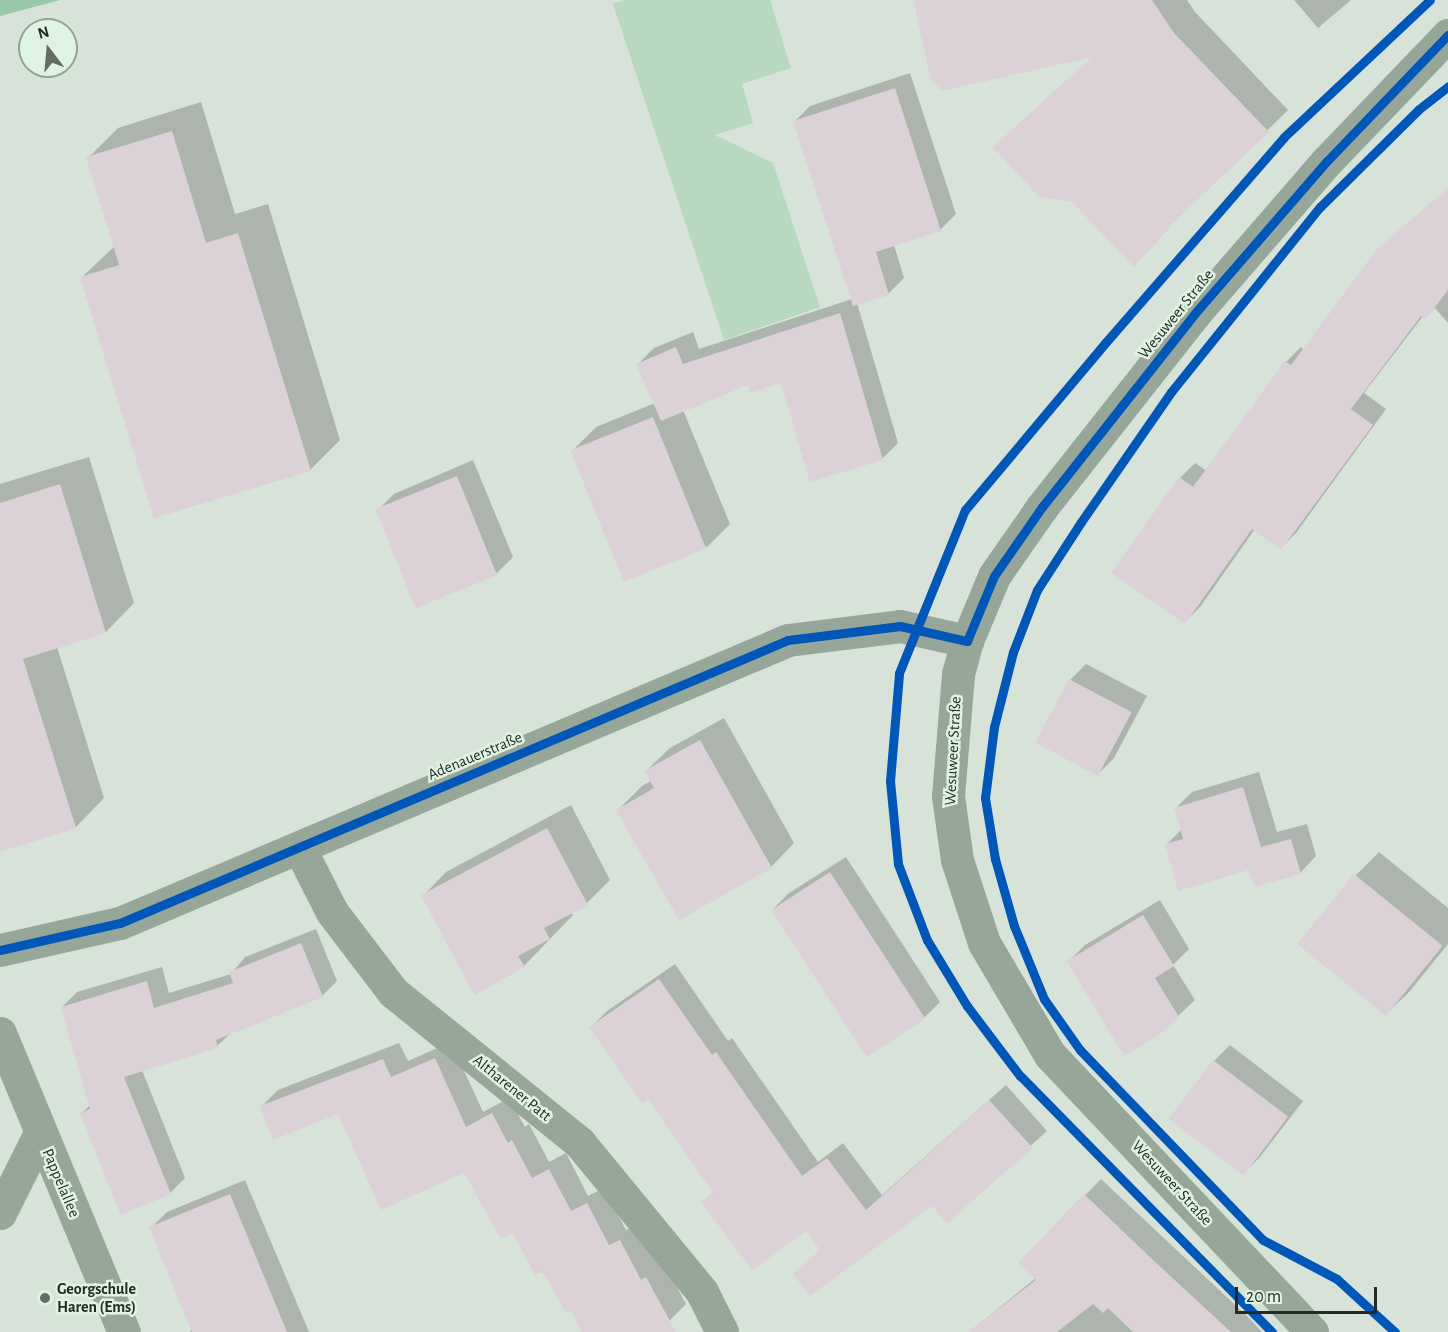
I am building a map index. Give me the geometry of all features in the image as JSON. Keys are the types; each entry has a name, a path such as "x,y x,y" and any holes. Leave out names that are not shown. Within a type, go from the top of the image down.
{"main road":[{"name":"Wesuweer Straße","path":"1312,1332 1050,1055 984,943 957,860 948,796 958,674 967,641 1000,568 1042,507 1196,312 1327,161 1448,35"}],"street":[{"name":"Adenauerstraße","path":"0,950 120,923 300,849 788,640 900,627 967,641"},
{"name":"Altharener Patt","path":"300,849 332,912 393,992 579,1142 702,1292 722,1332"},
{"name":"Pappelallee","path":"0,1033 124,1332"},
{"path":"0,1213 40,1133"}],"green space":[{"path":"0,0 60,0 0,16"},
{"path":"624,0 770,0 791,68 742,84 753,123 715,135 773,163 820,307 724,340 613,4"}],"building":[{"path":"913,0 1152,0 1174,33 1269,132 1177,219 1134,267 1072,202 1039,197 993,147 1092,57 942,91 931,80"},
{"path":"895,88 941,231 876,252 889,295 853,306 793,121"},
{"path":"172,131 206,243 238,233 311,471 154,518 80,277 119,265 86,157"},
{"path":"1448,188 1448,290 1426,319 1421,316 1351,409 1373,425 1281,550 1252,529 1185,624 1111,573 1179,477 1193,487 1285,361 1291,365 1377,249"},
{"path":"840,313 883,460 810,482 781,383 751,393 748,385 661,421 636,364 676,347 683,364"},
{"path":"653,417 706,549 624,582 570,450"},
{"path":"457,476 497,575 415,608 375,509"},
{"path":"60,484 106,633 23,659 76,828 0,852 0,503"},
{"path":"1069,679 1132,712 1098,776 1035,743"},
{"path":"700,740 772,868 679,920 616,810 654,788 644,771"},
{"path":"1243,787 1261,847 1291,839 1301,874 1254,887 1249,870 1178,891 1165,844 1183,839 1174,808"},
{"path":"547,828 588,905 544,928 550,939 518,956 525,967 474,995 421,895"},
{"path":"830,872 925,1019 867,1057 771,910"},
{"path":"1354,874 1443,946 1386,1016 1297,944"},
{"path":"1143,915 1174,966 1155,978 1179,1017 1159,1035 1124,1056 1067,961"},
{"path":"301,943 323,997 216,1040 218,1048 124,1077 171,1194 121,1215 80,1113 90,1109 61,1007 147,981 154,1008 233,983 229,972"},
{"path":"659,979 712,1055 716,1052 802,1176 827,1158 866,1210 989,1100 1033,1148 947,1223 932,1206 810,1296 793,1274 820,1250 806,1231 752,1270 701,1202 713,1193 648,1099 642,1103 589,1027"},
{"path":"435,1058 466,1127 492,1113 508,1143 512,1140 532,1178 549,1169 571,1211 587,1203 609,1245 620,1240 641,1280 646,1277 676,1332 582,1332 570,1310 566,1313 543,1271 535,1275 513,1233 501,1239 464,1173 381,1210 338,1114 273,1140 260,1106 383,1059 391,1077"},
{"path":"1213,1060 1288,1117 1244,1176 1168,1119"},
{"path":"230,1194 287,1332 192,1332 149,1227"},
{"path":"1084,1194 1231,1332 1133,1332 1108,1308 1103,1313 1093,1304 1057,1332 968,1332 1036,1280 1018,1263"}],"cycle path":[{"path":"1272,1332 1020,1076 967,1006 927,940 898,864 890,781 899,673 965,510 1106,342 1284,137 1430,0"},
{"path":"0,950 120,923 788,640 900,626 967,641 994,576 1042,507 1196,312 1327,161 1448,35"},
{"path":"1395,1332 1337,1279 1263,1240 1080,1050 1044,999 1014,926 995,859 985,798 994,727 1013,652 1037,590 1081,522 1171,392 1320,207 1419,109 1448,86"}],"place":[{"name":"Georgschule Haren (Ems)","path":"45,1298"}]}
